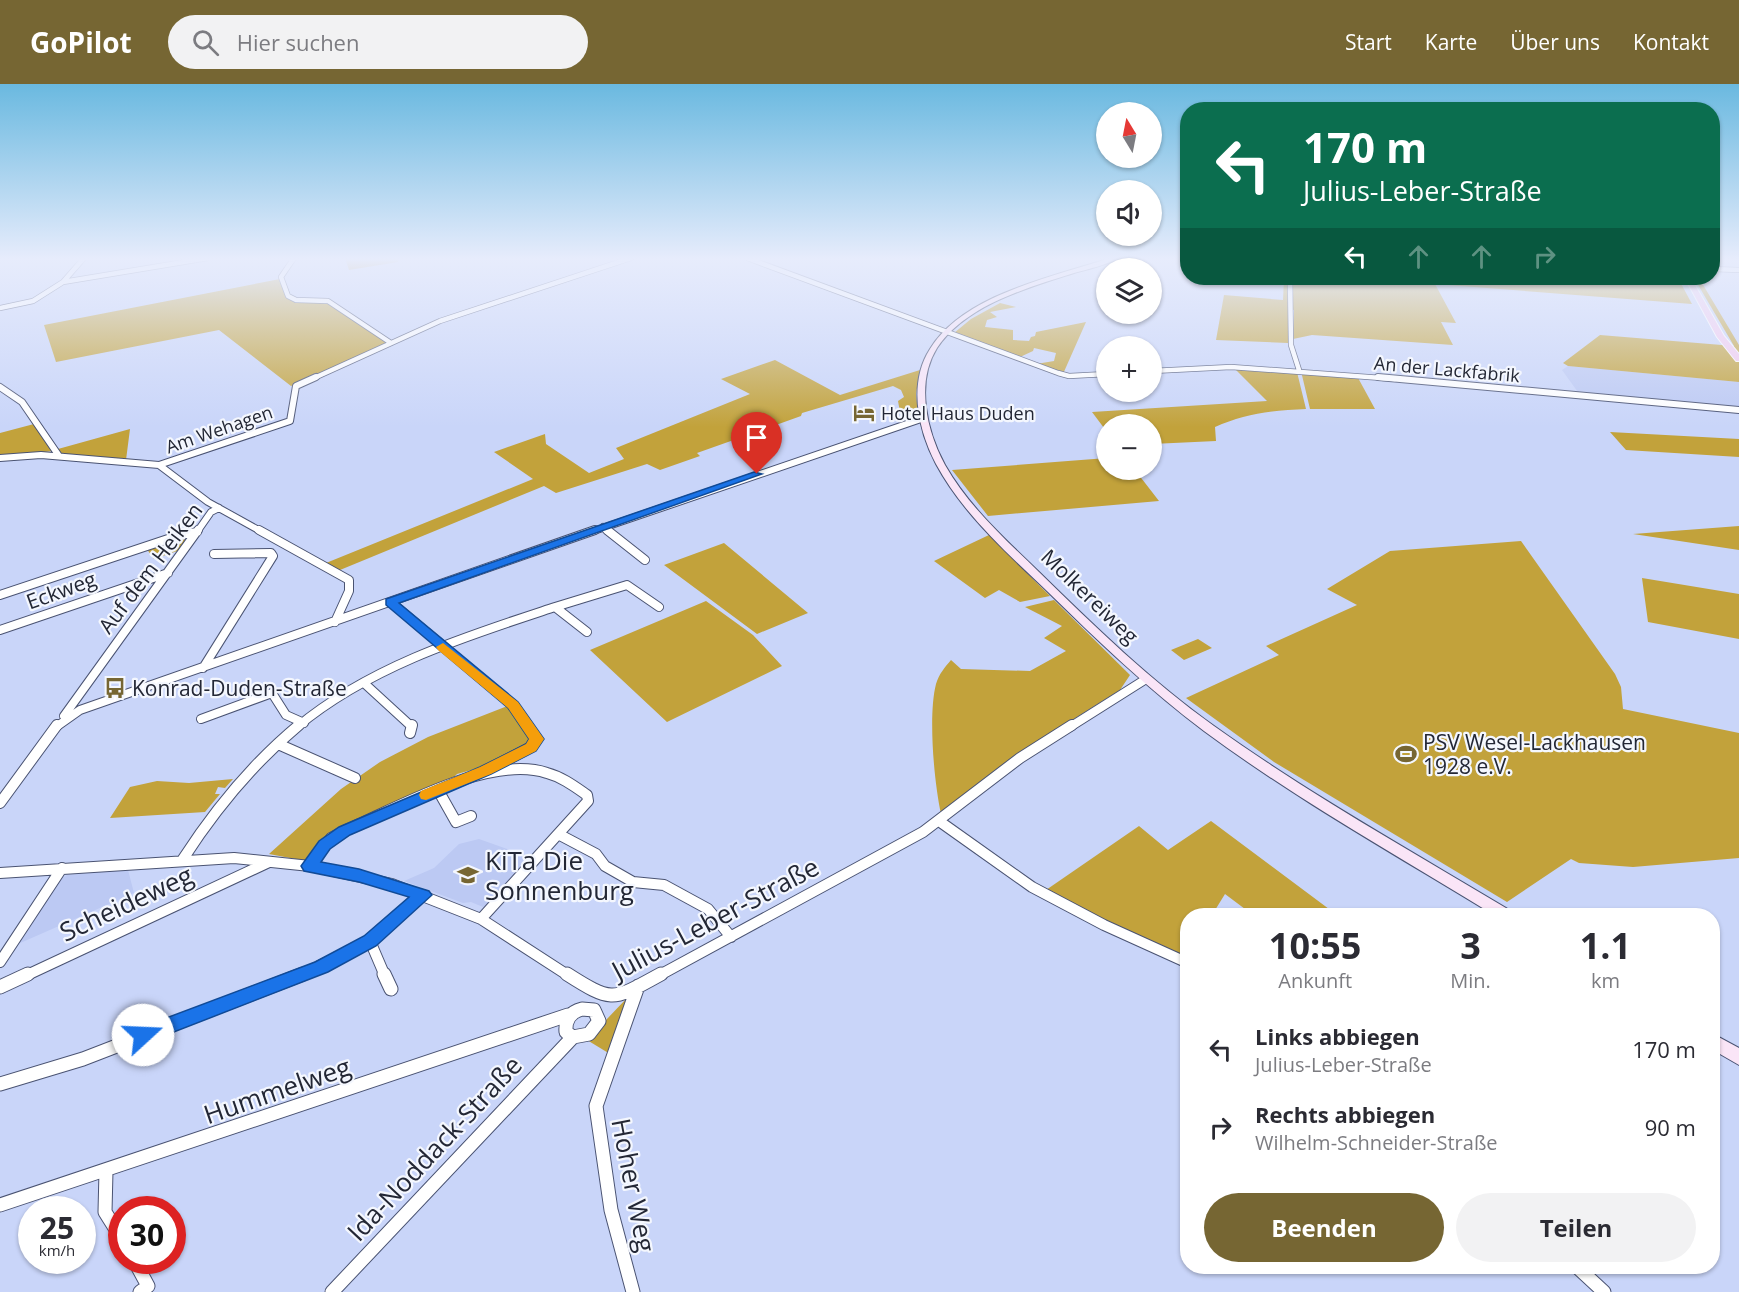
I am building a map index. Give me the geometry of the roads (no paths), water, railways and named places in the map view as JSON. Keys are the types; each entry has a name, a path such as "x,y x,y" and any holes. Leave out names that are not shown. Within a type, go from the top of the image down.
{"main road":[{"name":"Molkereiweg","path":"973,314 947,332 933,350 923,374 921,394 924,418 940,464 976,515 1146,679 1251,758 1495,908"},
{"path":"1708,314 1721,337 1739,359"},
{"path":"1720,1045 1739,1057"}],"street":[{"path":"348,314 391,343"},
{"name":"Am Wehagen","path":"159,465 290,421 296,386 461,314"},
{"path":"908,314 947,332 1063,375 1096,374"},
{"path":"1291,314 1291,345 1299,370"},
{"name":"An der Lackfabrik","path":"1162,370 1231,367 1299,370 1739,410"},
{"path":"0,387 22,402 59,456"},
{"path":"0,803 59,723 81,710 603,527 924,418"},
{"path":"0,458 59,456 159,465"},
{"name":"Auf dem Heiken","path":"59,723 211,512 219,508 159,465"},
{"path":"219,508 349,580 349,591 335,622"},
{"path":"603,527 645,560"},
{"path":"0,595 180,535 197,532"},
{"path":"203,668 273,556 272,553 263,552 214,554"},
{"name":"Eckweg","path":"0,630 168,573"},
{"path":"183,859 236,784 278,744 328,704 364,683 443,647 555,607 627,585 659,607"},
{"path":"310,866 331,838 486,771 531,747 536,739 513,705 391,602"},
{"path":"555,607 587,632"},
{"name":"Julius-Leber-Straße","path":"0,873 183,859 234,858 310,866 359,875 423,895 481,919 593,991 607,997 620,996 939,821 1020,758 1146,679"},
{"path":"364,683 412,725 410,733"},
{"path":"201,719 272,693 286,715 304,723"},
{"path":"278,744 355,778"},
{"path":"481,919 560,835 588,801 587,795 562,778 543,771 520,769 486,771"},
{"path":"0,793 11,788"},
{"path":"438,790 456,822 471,816"},
{"path":"939,821 1032,887 1104,926 1180,959"},
{"path":"560,835 596,854 605,867 633,882 664,885 708,909 731,937"},
{"name":"Scheideweg","path":"0,987 272,861"},
{"path":"0,962 62,868"},
{"path":"0,1084 83,1059 321,967 370,941 423,895"},
{"path":"370,941 391,989"},
{"name":"Hoher Weg","path":"633,1292 609,1200 596,1106 638,986"},
{"name":"Ida-Noddack-Straße","path":"332,1292 557,1051 573,1037 584,1037 594,1031 599,1021 598,1015 587,1008 579,1009 568,1016"},
{"path":"568,1016 564,1024 566,1032 573,1037"},
{"name":"Hummelweg","path":"0,1205 568,1016"},
{"path":"106,1171 105,1212 108,1217"},
{"path":"140,1292 148,1286 142,1274"},
{"path":"1585,1274 1604,1292"}],"place":[{"name":"Hotel Haus Duden","path":"864,413"},
{"name":"Konrad-Duden-Straße","path":"115,688"},
{"name":"PSV Wesel-Lackhausen 1928 e.V.","path":"1406,754"},
{"name":"KiTa Die Sonnenburg","path":"468,875"}]}
